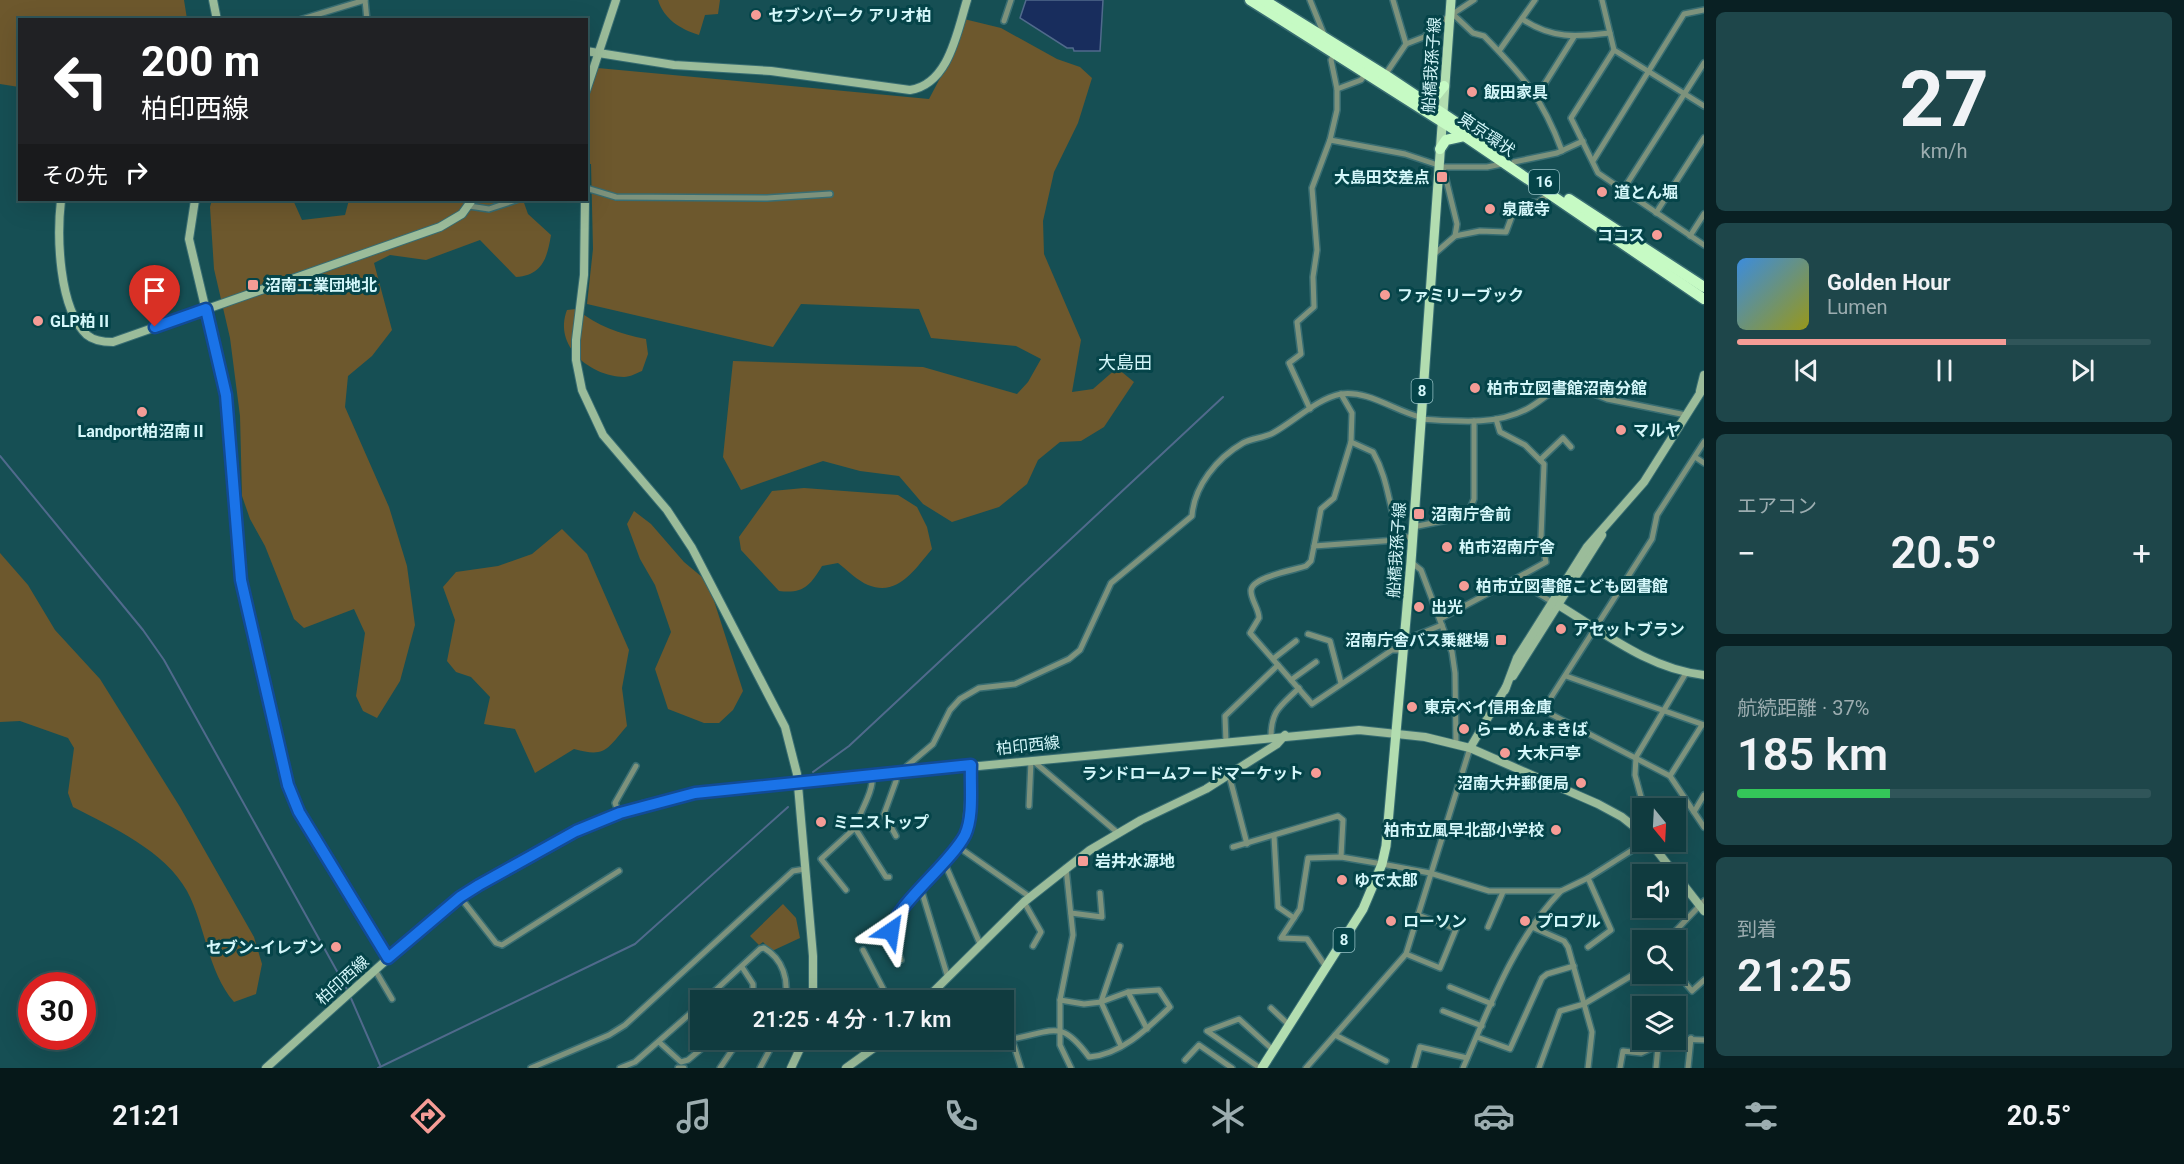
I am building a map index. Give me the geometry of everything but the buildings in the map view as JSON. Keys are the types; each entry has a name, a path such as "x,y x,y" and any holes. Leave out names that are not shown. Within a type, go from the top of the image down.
{"highway":[{"name":"東京環状","path":"1250,0 1365,74 1442,117 1704,287"},
{"name":"東京環状","path":"1264,0 1422,99 1464,136 1509,162 1549,194 1704,299"},
{"path":"1422,99 1435,97 1444,86"},
{"path":"1440,149 1446,140 1464,136"}],"main road":[{"name":"船橋我孫子線","path":"1261,1068 1363,909 1382,864 1389,819 1411,562 1444,86 1452,16 1451,0"}],"street":[{"path":"213,0 217,18"},
{"path":"305,18 365,0 367,18"},
{"path":"588,85 616,0"},
{"path":"588,51 703,68 771,71 910,90 929,84 942,69 967,0"},
{"path":"1004,21 1011,0"},
{"path":"1310,0 1325,38"},
{"path":"1393,0 1406,44"},
{"path":"1385,75 1406,44 1424,37 1474,0"},
{"path":"1499,51 1535,0"},
{"path":"1602,0 1614,50 1704,106"},
{"path":"1593,161 1684,14 1704,10"},
{"path":"1452,16 1473,33 1484,36 1517,69 1550,116 1562,151"},
{"path":"1522,19 1538,30 1574,37 1610,33"},
{"path":"1538,96 1574,37"},
{"path":"1614,50 1571,118 1598,173 1704,245"},
{"path":"1310,409 1289,363 1301,354 1297,322 1314,307 1313,277 1317,250 1312,188 1330,140 1337,110 1331,60 1334,54"},
{"path":"1623,190 1704,63"},
{"path":"1336,89 1362,80 1365,74"},
{"path":"1656,213 1704,138"},
{"path":"1330,140 1395,152 1440,166 1487,167 1562,151 1583,141"},
{"path":"1440,166 1457,224 1455,236"},
{"path":"588,189 616,197 767,198 830,194"},
{"path":"1432,256 1455,236 1480,231 1503,234 1512,216 1523,203 1538,202 1549,194"},
{"path":"61,201 58,234 63,277 77,321 86,334 94,340 113,342 440,227 462,214 470,203 489,209 513,201"},
{"path":"195,201 189,239 226,395 241,580 288,785 299,812 388,958"},
{"path":"585,201 586,251 576,360 586,404 603,435 668,510 693,548 780,713 790,742 798,784 813,956 813,990"},
{"path":"1690,236 1704,214"},
{"path":"1306,1068 1406,954 1470,748 1556,604 1607,527 1644,482 1702,391 1704,375"},
{"path":"907,773 907,766 933,744 950,710 960,699 979,688 1015,684 1069,659 1080,650 1110,583 1192,516 1193,502 1204,480 1218,463 1244,442 1273,433 1310,409 1341,394 1363,396 1420,418 1474,421 1496,419 1529,408 1568,384 1608,399 1686,415"},
{"path":"1341,394 1352,413 1351,442 1334,498 1321,509 1311,561 1306,566 1262,578 1252,586 1251,592 1258,618 1251,633 1312,704 1392,650 1403,650"},
{"path":"1404,638 1412,637 1441,622 1546,562 1541,538 1544,464 1525,445 1500,432 1496,419"},
{"path":"1413,527 1467,516 1474,499 1474,421"},
{"path":"1540,460 1563,438 1571,447"},
{"path":"1351,442 1373,452 1401,537"},
{"path":"1704,442 1657,515 1652,539 1543,710 1670,776 1704,827"},
{"path":"1695,457 1704,463"},
{"path":"1314,546 1412,537"},
{"path":"1411,562 1421,570 1452,652 1455,673 1456,744"},
{"path":"1515,579 1648,659 1686,673 1704,675"},
{"path":"1308,634 1330,641 1341,683"},
{"path":"1273,659 1296,640"},
{"path":"1291,680 1316,662"},
{"path":"1226,742 1225,716 1278,665"},
{"path":"1641,798 1635,776 1636,758 1686,673"},
{"path":"1566,676 1703,725 1670,776"},
{"path":"1271,737 1274,712 1299,688"},
{"name":"柏印西線","path":"266,1068 388,958 460,897 576,831 620,813 695,793 1346,730 1395,733 1470,748 1598,804 1632,825"},
{"path":"935,990 1027,899 1066,868 1118,832 1195,796 1277,744 1285,735"},
{"path":"1031,759 1118,832"},
{"path":"1029,806 1031,759"},
{"path":"901,960 891,931 892,925 945,864 968,826 971,765"},
{"path":"620,813 615,803 636,766"},
{"path":"895,774 896,781 884,814 896,836"},
{"path":"1229,775 1247,844"},
{"path":"846,890 820,859 855,828 859,811 871,791 872,777"},
{"path":"1694,812 1704,795"},
{"path":"1233,847 1338,816 1343,820 1341,857"},
{"path":"855,828 889,877"},
{"path":"1274,836 1278,907 1294,918"},
{"path":"957,846 1027,899 1041,932 1033,946"},
{"path":"1463,1068 1492,1004 1543,909 1561,891 1588,878 1632,850"},
{"path":"1658,852 1703,906 1678,930"},
{"path":"1326,967 1307,939 1281,938 1300,909 1308,858 1341,857 1382,864 1430,873 1478,888 1503,892 1561,891"},
{"path":"945,864 981,946"},
{"path":"1066,868 1072,950 1060,1000 1060,1045 1071,1068"},
{"path":"531,1068 609,1035 625,1025 793,871 805,869"},
{"path":"460,897 496,943 502,945 619,872"},
{"path":"1588,878 1611,930 1588,947"},
{"path":"921,889 948,978"},
{"path":"1071,913 1102,917 1100,892"},
{"path":"1488,927 1503,892"},
{"path":"1406,954 1440,968 1456,929 1418,915"},
{"path":"1532,927 1564,940 1574,966 1592,1032 1587,1068"},
{"path":"1120,946 1101,1002 1122,1046"},
{"path":"716,990 760,949 768,950 780,965 786,979 785,990"},
{"path":"863,950 884,990"},
{"path":"1477,1037 1510,1048 1542,978 1547,974 1574,966"},
{"path":"742,967 753,984 753,990"},
{"path":"375,970 392,999"},
{"path":"1539,1068 1560,1011 1584,1004 1632,976"},
{"path":"1686,984 1692,991 1704,980"},
{"path":"1450,987 1492,1004"},
{"path":"1021,1068 1012,1039 1060,1030 1073,1036 1089,1057 1106,1056 1147,1029 1170,1007 1159,990 1128,992 1101,1002 1084,1004 1060,1000"},
{"path":"1128,992 1147,1029"},
{"path":"1271,1008 1289,1025"},
{"path":"1443,1011 1482,1026"},
{"path":"620,1068 635,1062 690,1014"},
{"path":"1261,1068 1207,1031 1239,1019 1273,1050"},
{"path":"1335,1035 1386,1061"},
{"path":"1686,1038 1704,1040"},
{"path":"1688,1068 1691,1038"},
{"path":"659,1042 681,1062 688,1060 700,1050"},
{"path":"1185,1060 1199,1045 1232,1068"},
{"path":"1414,1068 1420,1047 1467,1058"},
{"path":"720,1068 732,1050"},
{"path":"760,1068 770,1050"},
{"path":"791,1068 799,1050"},
{"path":"846,1068 871,1050"},
{"path":"1620,1068 1623,1051 1641,1053 1648,1050"},
{"path":"1656,1068 1658,1050"},
{"path":"678,1068 684,1068"}],"shaded area":[{"path":"0,0 184,0 187,18 18,18 18,87 0,84"},
{"path":"658,0 720,0 718,14 705,15 699,35 685,30 669,18"},
{"path":"964,19 1001,28 1057,59 1080,67 1092,78 1078,123 1054,172 1043,221 1044,254 1081,340 1072,392 1093,389 1117,368 1134,382 1104,427 1081,441 1060,442 1038,460 1027,484 999,507 952,522 923,504 899,476 860,471 823,461 741,490 723,457 733,361 923,367 1017,394 1028,382 1041,359 1016,346 931,338 919,309 801,304 773,347 587,304 593,249 591,164 588,164 588,67 929,99 947,65"},
{"path":"212,201 293,201 302,220 345,215 349,201 523,201 528,214 551,235 548,251 542,264 525,276 516,277 480,240 426,260 390,255 374,263 392,330 372,356 348,376 345,407 389,507 407,566 415,625 400,681 377,718 363,711 356,696 365,633 354,609 304,628 294,619 242,496 240,416 230,338 214,269 210,207"},
{"path":"576,309 609,328 646,339 648,354 642,371 626,377 611,375 587,365 578,357 565,336 564,323 567,310"},
{"path":"804,488 898,495 917,507 927,527 932,549 905,579 888,587 879,588 868,585 838,563 822,566 814,579 800,590 779,591 741,550 739,537 772,491"},
{"path":"634,511 651,524 684,562 708,582 743,691 733,710 719,723 704,723 668,709 655,669 671,632 655,585 640,559 627,524"},
{"path":"562,529 587,554 629,650 622,688 627,726 605,750 585,752 574,749 535,773 515,729 484,724 490,697 471,677 456,672 447,661 455,620 443,587 456,572 498,566 532,554"},
{"path":"0,553 28,585 55,630 100,679 180,807 254,937 262,964 256,994 234,1002 225,990 212,962 199,919 187,891 165,864 136,842 73,807 68,793 74,748 68,738 20,721 0,722"},
{"path":"783,904 796,918 800,938 772,951 763,942 759,945 750,936"}],"water":[{"path":"1026,0 1103,0 1100,51 1074,51 1073,48 1067,48 1020,18"}],"waterway":[{"path":"813,772 849,746 1223,397"},
{"path":"0,456 143,630 164,660 348,991"},
{"path":"378,1068 635,944 788,807"},
{"path":"350,996 380,1065"}],"place":[{"name":"セブンパーク アリオ柏","path":"756,15"},
{"name":"飯田家具","path":"1472,92"},
{"name":"大島田交差点","path":"1442,177"},
{"name":"道とん堀","path":"1602,192"},
{"name":"泉蔵寺","path":"1490,209"},
{"name":"ココス","path":"1657,235"},
{"name":"沼南工業団地北","path":"253,285"},
{"name":"ファミリーブック","path":"1385,295"},
{"name":"GLP柏Ⅱ","path":"38,321"},
{"name":"柏市立図書館沼南分館","path":"1475,388"},
{"name":"Landport柏沼南Ⅱ","path":"142,412"},
{"name":"マルヤ","path":"1621,430"},
{"name":"沼南庁舎前","path":"1419,514"},
{"name":"柏市沼南庁舎","path":"1447,547"},
{"name":"柏市立図書館こども図書館","path":"1464,586"},
{"name":"出光","path":"1419,607"},
{"name":"アセットブラン","path":"1561,629"},
{"name":"沼南庁舎バス乗継場","path":"1501,640"},
{"name":"東京ベイ信用金庫","path":"1412,707"},
{"name":"らーめんまきば","path":"1464,729"},
{"name":"大木戸亭","path":"1505,753"},
{"name":"ランドロームフードマーケット","path":"1316,773"},
{"name":"沼南大井郵便局","path":"1581,783"},
{"name":"ミニストップ","path":"821,822"},
{"name":"柏市立風早北部小学校","path":"1556,830"},
{"name":"岩井水源地","path":"1083,861"},
{"name":"ゆで太郎","path":"1342,880"},
{"name":"ローソン","path":"1391,921"},
{"name":"プロプル","path":"1525,921"},
{"name":"セブン-イレブン","path":"336,947"}],"district":[{"name":"大島田","path":"1125,363"}],"route":[{"path":"155,327 206,309 226,395 241,580 274,732 288,785 299,812 388,958 460,897 479,885 576,831 620,813 660,800 695,793 872,777 971,765 968,826 965,834 945,864 897,917 891,931"}]}
